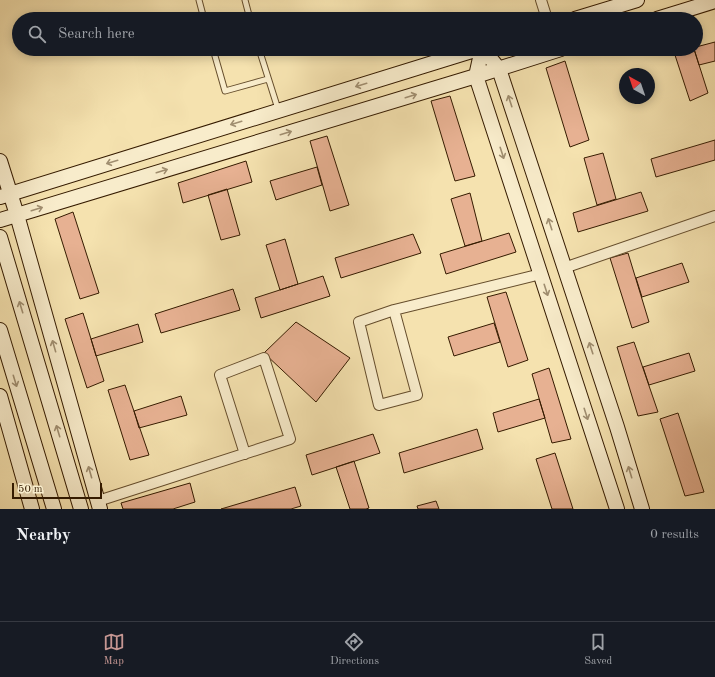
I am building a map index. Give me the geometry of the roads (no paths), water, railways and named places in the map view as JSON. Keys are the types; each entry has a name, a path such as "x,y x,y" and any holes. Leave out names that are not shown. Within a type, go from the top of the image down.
{"main road":[{"path":"598,12 637,0"},
{"path":"680,12 715,1"},
{"path":"5,195 455,56"},
{"path":"480,56 476,76 617,509"},
{"path":"488,56 499,69 617,427 642,509"},
{"path":"0,220 539,56"},
{"path":"0,161 5,195 17,215 99,505"},
{"path":"0,237 81,509"},
{"path":"0,330 54,509"},
{"path":"0,396 32,509"}],"street":[{"path":"541,0 545,12"},
{"path":"564,268 714,219"},
{"path":"394,310 417,395 378,405 359,322 394,310 541,274"},
{"path":"99,505 290,439 264,358 220,375 245,454"}],"lane":[{"path":"199,0 202,12"},
{"path":"244,0 248,12"},
{"path":"215,56 225,91 268,79"},
{"path":"261,56 278,110"}]}
